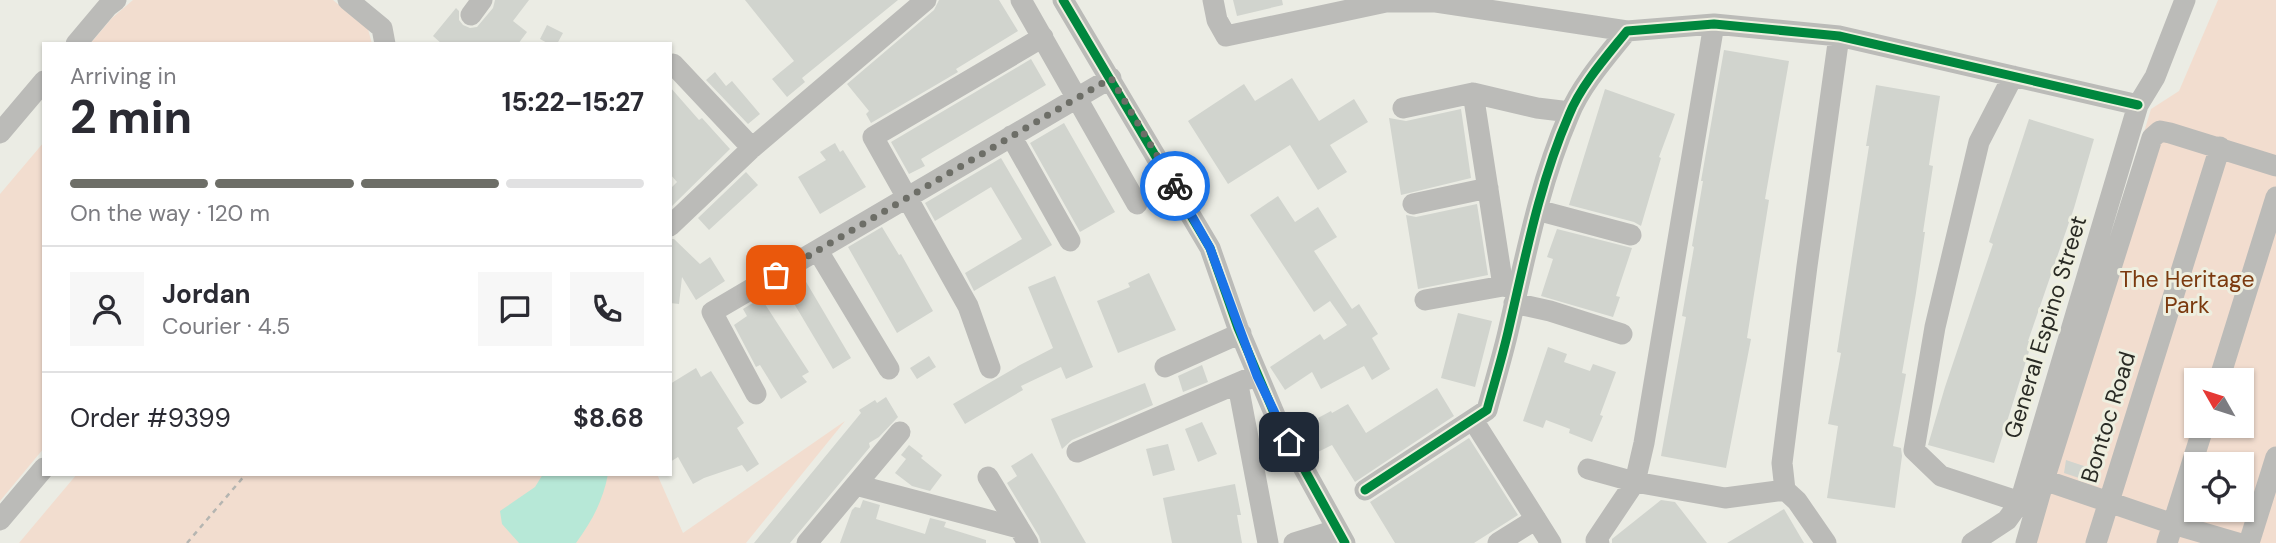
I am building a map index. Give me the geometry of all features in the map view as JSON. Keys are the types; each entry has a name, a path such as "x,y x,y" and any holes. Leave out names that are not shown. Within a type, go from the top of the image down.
{"street":[{"path":"78,42 116,0"},
{"path":"348,0 382,28 385,42"},
{"path":"672,224 752,148 926,0"},
{"path":"1021,0 1137,204"},
{"path":"1063,0 1210,248 1241,334 1268,543"},
{"path":"1213,0 1217,20 1226,36 1361,4 1386,2 1436,2 1627,31 1714,24 1839,36 2138,105"},
{"name":"General Espino Street","path":"1972,543 2007,520 2020,502 2138,105 2155,76 2185,0"},
{"path":"1599,543 1596,540 1635,482 1644,443 1714,24"},
{"path":"1365,490 1487,410 1511,293 1542,187 1570,112 1600,64 1627,31"},
{"path":"1826,543 1797,501 1785,490 1782,463 1839,36"},
{"path":"990,368 968,306 873,137 1043,37"},
{"path":"673,64 752,148"},
{"path":"2013,76 1979,142 1935,327 1914,450 1941,476 2020,502"},
{"path":"756,394 712,312 1111,78"},
{"path":"0,133 42,83"},
{"path":"1403,108 1474,93 1537,108 1570,112"},
{"path":"1474,93 1488,188 1511,293"},
{"path":"2026,543 2152,138 2161,131 2276,166"},
{"path":"1011,136 1070,241"},
{"name":"Bontoc Road","path":"2096,543 2220,147"},
{"path":"1413,204 1488,188"},
{"path":"2222,368 2276,197"},
{"path":"1537,210 1630,235"},
{"path":"818,251 889,369"},
{"path":"1425,300 1511,293 1550,311 1622,334"},
{"path":"1165,367 1241,334"},
{"path":"1077,452 1248,380"},
{"path":"1248,380 1276,420 1340,536 1294,543"},
{"path":"1473,420 1551,543"},
{"path":"807,543 900,432"},
{"path":"2170,533 2200,438"},
{"path":"2249,543 2270,496 2276,457"},
{"path":"1588,469 1635,482 1725,498 1785,490"},
{"path":"0,520 42,470"},
{"path":"988,477 1023,535"},
{"path":"2044,480 2109,502 2170,533 2238,543"},
{"path":"856,485 1023,535"},
{"path":"1498,543 1536,519"}],"path":[{"path":"187,543 244,476"}],"green space":[{"path":"133,0 333,0 368,29 371,42 92,42 112,18"},
{"name":"The Heritage Park","path":"2218,0 2276,0 2276,543 2023,543 2035,493 2151,109 2179,91"},
{"path":"42,144 42,450 0,501 0,194"},
{"path":"845,421 746,543 19,543 75,476 658,476 683,533"}],"shaded area":[{"path":"542,476 607,476 596,510 576,543 519,543 502,524 500,511 535,487"}],"building":[{"path":"495,0 529,0 513,21 527,32 520,42 440,42 433,36 456,8 459,11 459,20 470,28 477,27 493,8"},
{"path":"745,0 898,0 802,78 805,82 787,97 772,79 794,61"},
{"path":"939,0 999,0 1018,31 956,69 958,72 871,123 866,114 869,111 847,84 934,10"},
{"path":"1233,0 1282,0 1283,5 1237,16"},
{"path":"547,25 563,33 558,42 540,39"},
{"path":"1724,50 1789,61 1765,199 1769,200 1747,338 1751,339 1726,468 1661,456 1686,317 1682,316 1694,247 1701,181"},
{"path":"1031,59 1046,85 921,159 925,166 909,174 891,142"},
{"path":"715,72 726,86 732,81 760,114 748,124 706,80"},
{"path":"1292,78 1319,121 1354,99 1368,122 1330,145 1347,172 1318,190 1290,145 1228,184 1188,121 1244,84 1255,101"},
{"path":"1876,85 1940,96 1929,165 1933,166 1925,232 1902,373 1906,374 1893,446 1901,448 1902,456 1895,508 1827,498 1838,426 1828,424 1841,353 1837,352"},
{"path":"672,89 730,149 672,206 672,187 677,182 672,176"},
{"path":"1605,89 1675,114 1659,157 1661,158 1641,226 1569,205"},
{"path":"1461,109 1471,178 1401,195 1389,118 1406,121"},
{"path":"2029,119 2094,139 2074,208 2028,341 2032,342 1994,463 1928,445 1993,244 1989,242"},
{"path":"1064,123 1115,212 1080,232 1030,143"},
{"path":"835,143 840,152 843,150 866,187 820,214 798,177 826,160 820,152"},
{"path":"1001,158 1052,245 974,291 965,273 1022,239 991,187 935,221 925,203"},
{"path":"746,172 758,185 709,230 698,218"},
{"path":"1278,196 1295,222 1318,207 1337,237 1314,251 1352,309 1359,304 1378,334 1372,338 1390,369 1372,380 1364,366 1321,389 1312,372 1285,390 1270,367 1320,334 1324,340 1347,325 1330,301 1314,312 1250,215"},
{"path":"1477,204 1488,275 1418,289 1406,215 1416,217"},
{"path":"882,227 899,255 901,254 933,311 897,333 848,247"},
{"path":"1557,229 1632,248 1616,296 1620,297 1613,317 1541,296 1553,259 1547,257"},
{"path":"672,239 700,264 710,257 725,281 696,300 682,277 679,304 672,303"},
{"path":"1149,273 1176,330 1118,353 1097,301 1130,287 1128,283"},
{"path":"802,275 851,358 833,369 783,285"},
{"path":"1055,276 1093,367 1066,379 1061,367 1021,386 1023,390 965,424 953,404 1053,348 1028,287"},
{"path":"761,298 809,372 802,376 807,382 781,399 760,365 756,367 734,325 747,316 743,309"},
{"path":"1458,313 1492,321 1475,387 1441,378"},
{"path":"1548,347 1567,354 1564,362 1590,371 1593,364 1616,372 1592,442 1569,433 1570,429 1546,420 1543,428 1523,421"},
{"path":"929,356 936,367 917,379 910,368"},
{"path":"1202,365 1208,382 1183,392 1178,376"},
{"path":"696,368 701,377 711,371 744,423 737,428 759,464 747,472 742,465 693,484 678,457 672,461 672,383"},
{"path":"1145,383 1153,405 1072,440 1062,449 1051,419"},
{"path":"1437,388 1454,416 1355,482 1332,445 1312,455 1299,433 1320,422 1318,418 1348,404 1366,433"},
{"path":"886,397 898,417 879,437 869,443 870,447 790,543 754,543 861,413 859,410"},
{"path":"1202,422 1217,454 1198,462 1185,429"},
{"path":"1469,438 1518,515 1474,543 1395,543 1370,502"},
{"path":"1168,444 1175,470 1153,476 1146,449"},
{"path":"909,445 942,475 930,491 912,486 895,473 906,459 901,455"},
{"path":"1032,453 1086,543 1041,543 1007,483 1017,476 1011,466"},
{"path":"2066,460 2099,471 2094,483 2064,473"},
{"path":"1235,484 1241,515 1237,515 1242,543 1172,543 1163,498"},
{"path":"863,500 880,505 876,519 925,534 930,518 946,522 944,527 986,540 986,543 840,543 852,510 855,507 860,508"},
{"path":"1661,500 1675,502 1707,543 1612,543 1612,539"},
{"path":"1784,509 1804,543 1727,543"}],"cycle path":[{"path":"1063,0 1210,248 1238,328 1277,420 1345,543"},
{"path":"1365,490 1487,410 1534,222 1558,141 1580,93 1627,31 1714,24 1839,36 2138,105"}],"way so far":[{"path":"776,275 1111,78 1175,186"}],"route":[{"path":"1175,186 1210,248 1257,376 1289,442"}]}
